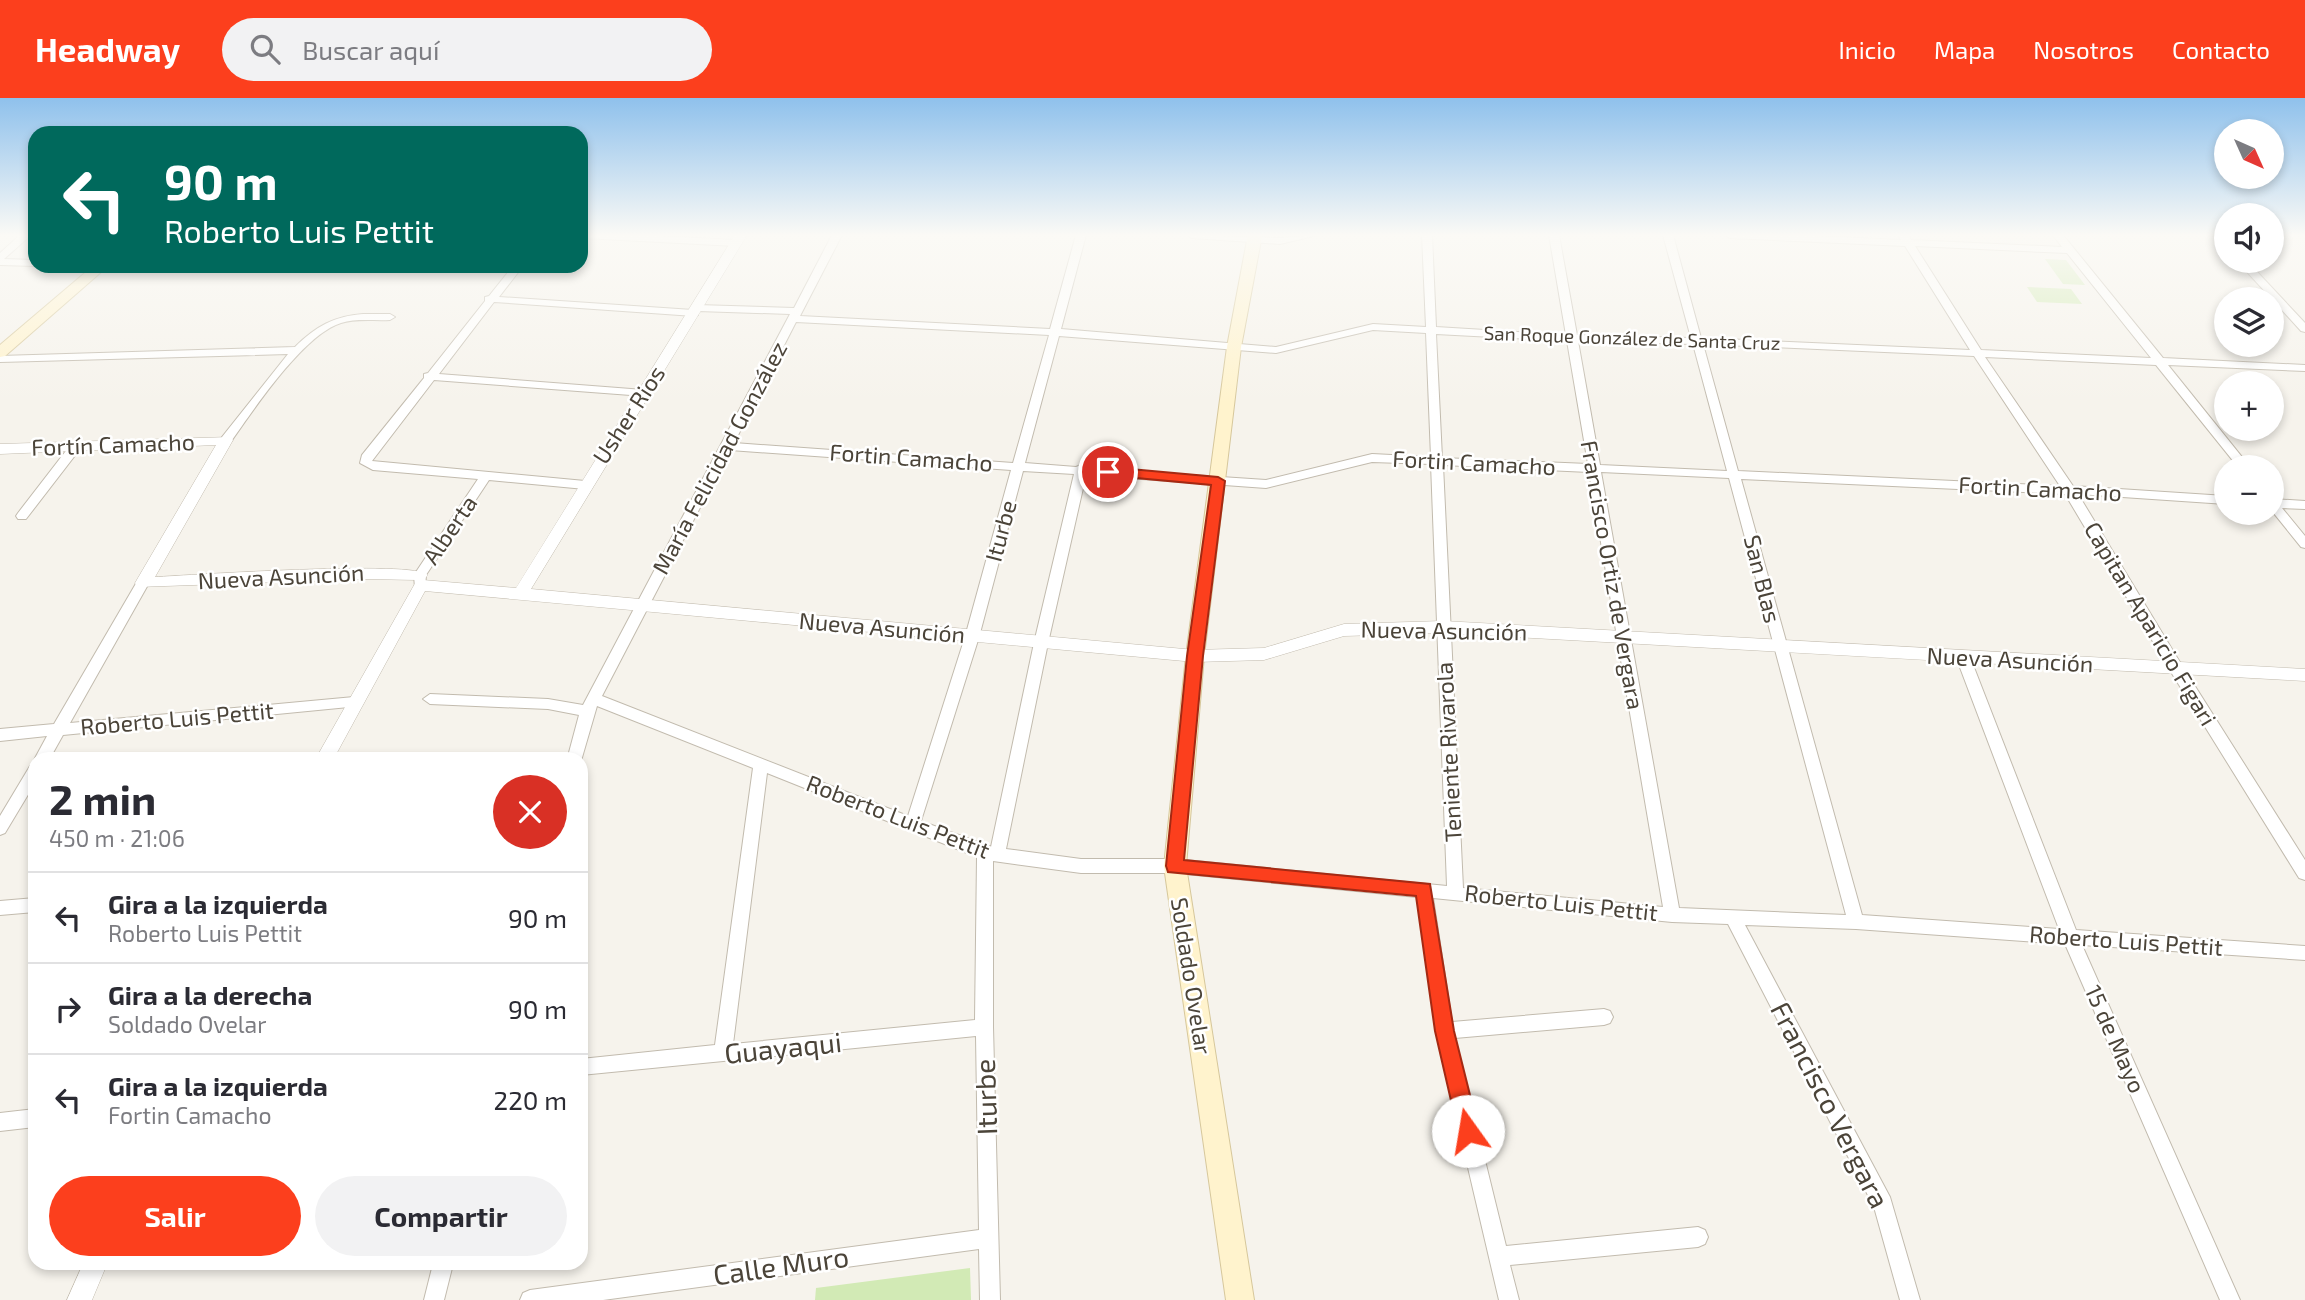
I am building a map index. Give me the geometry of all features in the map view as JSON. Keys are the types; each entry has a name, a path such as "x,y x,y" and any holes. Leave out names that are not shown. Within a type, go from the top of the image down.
{"main road":[{"path":"0,353 72,291"},
{"name":"Soldado Ovelar","path":"1240,1300 1175,866 1195,656 1234,347 1245,291"}],"street":[{"path":"496,291 366,458 366,463 373,466 585,485"},
{"name":"Usher Rios","path":"519,596 706,291"},
{"name":"María Felicidad González","path":"640,606 809,291"},
{"name":"Iturbe","path":"914,824 972,637 1065,291"},
{"name":"Teniente Rivarola","path":"1429,291 1455,892"},
{"name":"Francisco Ortiz de Vergara","path":"1562,291 1672,915"},
{"name":"San Blas","path":"1684,291 1856,922"},
{"name":"Capitan Aparicio Figari","path":"1938,291 2069,490 2176,668 2305,873"},
{"path":"2103,291 2235,455"},
{"path":"2270,291 2305,329"},
{"name":"San Roque González de Santa Cruz","path":"489,299 797,315 1276,350 1374,327 1569,338 1698,341 2305,368"},
{"path":"46,752 226,440 254,401 299,350 335,322 390,317"},
{"path":"0,359 299,350"},
{"path":"428,376 644,393"},
{"name":"Fortín Camacho","path":"0,449 226,440"},
{"path":"22,516 76,446"},
{"name":"Fortin Camacho","path":"726,446 1266,484 1372,458 2069,490 2214,499"},
{"name":"Iturbe","path":"990,1300 985,1027 991,854 1081,469"},
{"name":"Alberta","path":"420,580 486,476"},
{"path":"2284,504 2305,505"},
{"path":"2284,518 2305,544"},
{"name":"Nueva Asunción","path":"142,583 366,573 519,596 1195,656 1265,654 1344,630 1443,627 2305,675"},
{"path":"328,752 420,580"},
{"path":"576,752 591,705 640,606"},
{"name":"15 de Mayo","path":"1963,657 2071,938 2230,1300"},
{"name":"Roberto Luis Pettit","path":"430,699 591,705 761,763 991,854 1082,866 1175,866 1672,915 1856,922 2305,953"},
{"name":"Roberto Luis Pettit","path":"0,735 354,702"},
{"path":"723,1054 761,763"},
{"path":"0,830 28,782"},
{"path":"1424,889 1444,1031 1509,1300"},
{"path":"0,908 28,906"},
{"name":"Francisco Vergara","path":"1733,917 1883,1204 1910,1300"},
{"path":"1444,1031 1604,1017"},
{"name":"Guayaqui","path":"588,1066 985,1027"},
{"path":"0,1122 28,1119"},
{"path":"1498,1256 1698,1237"},
{"name":"Calle Muro","path":"530,1300 990,1238"},
{"path":"79,1300 92,1270"},
{"path":"434,1300 442,1270"}],"green space":[{"path":"2030,291 2073,291 2082,304 2037,302"},
{"path":"970,1268 971,1300 815,1300 816,1288"}],"route":[{"path":"1108,472 1218,481 1195,656 1175,866 1424,889 1444,1031 1468,1131"}]}
